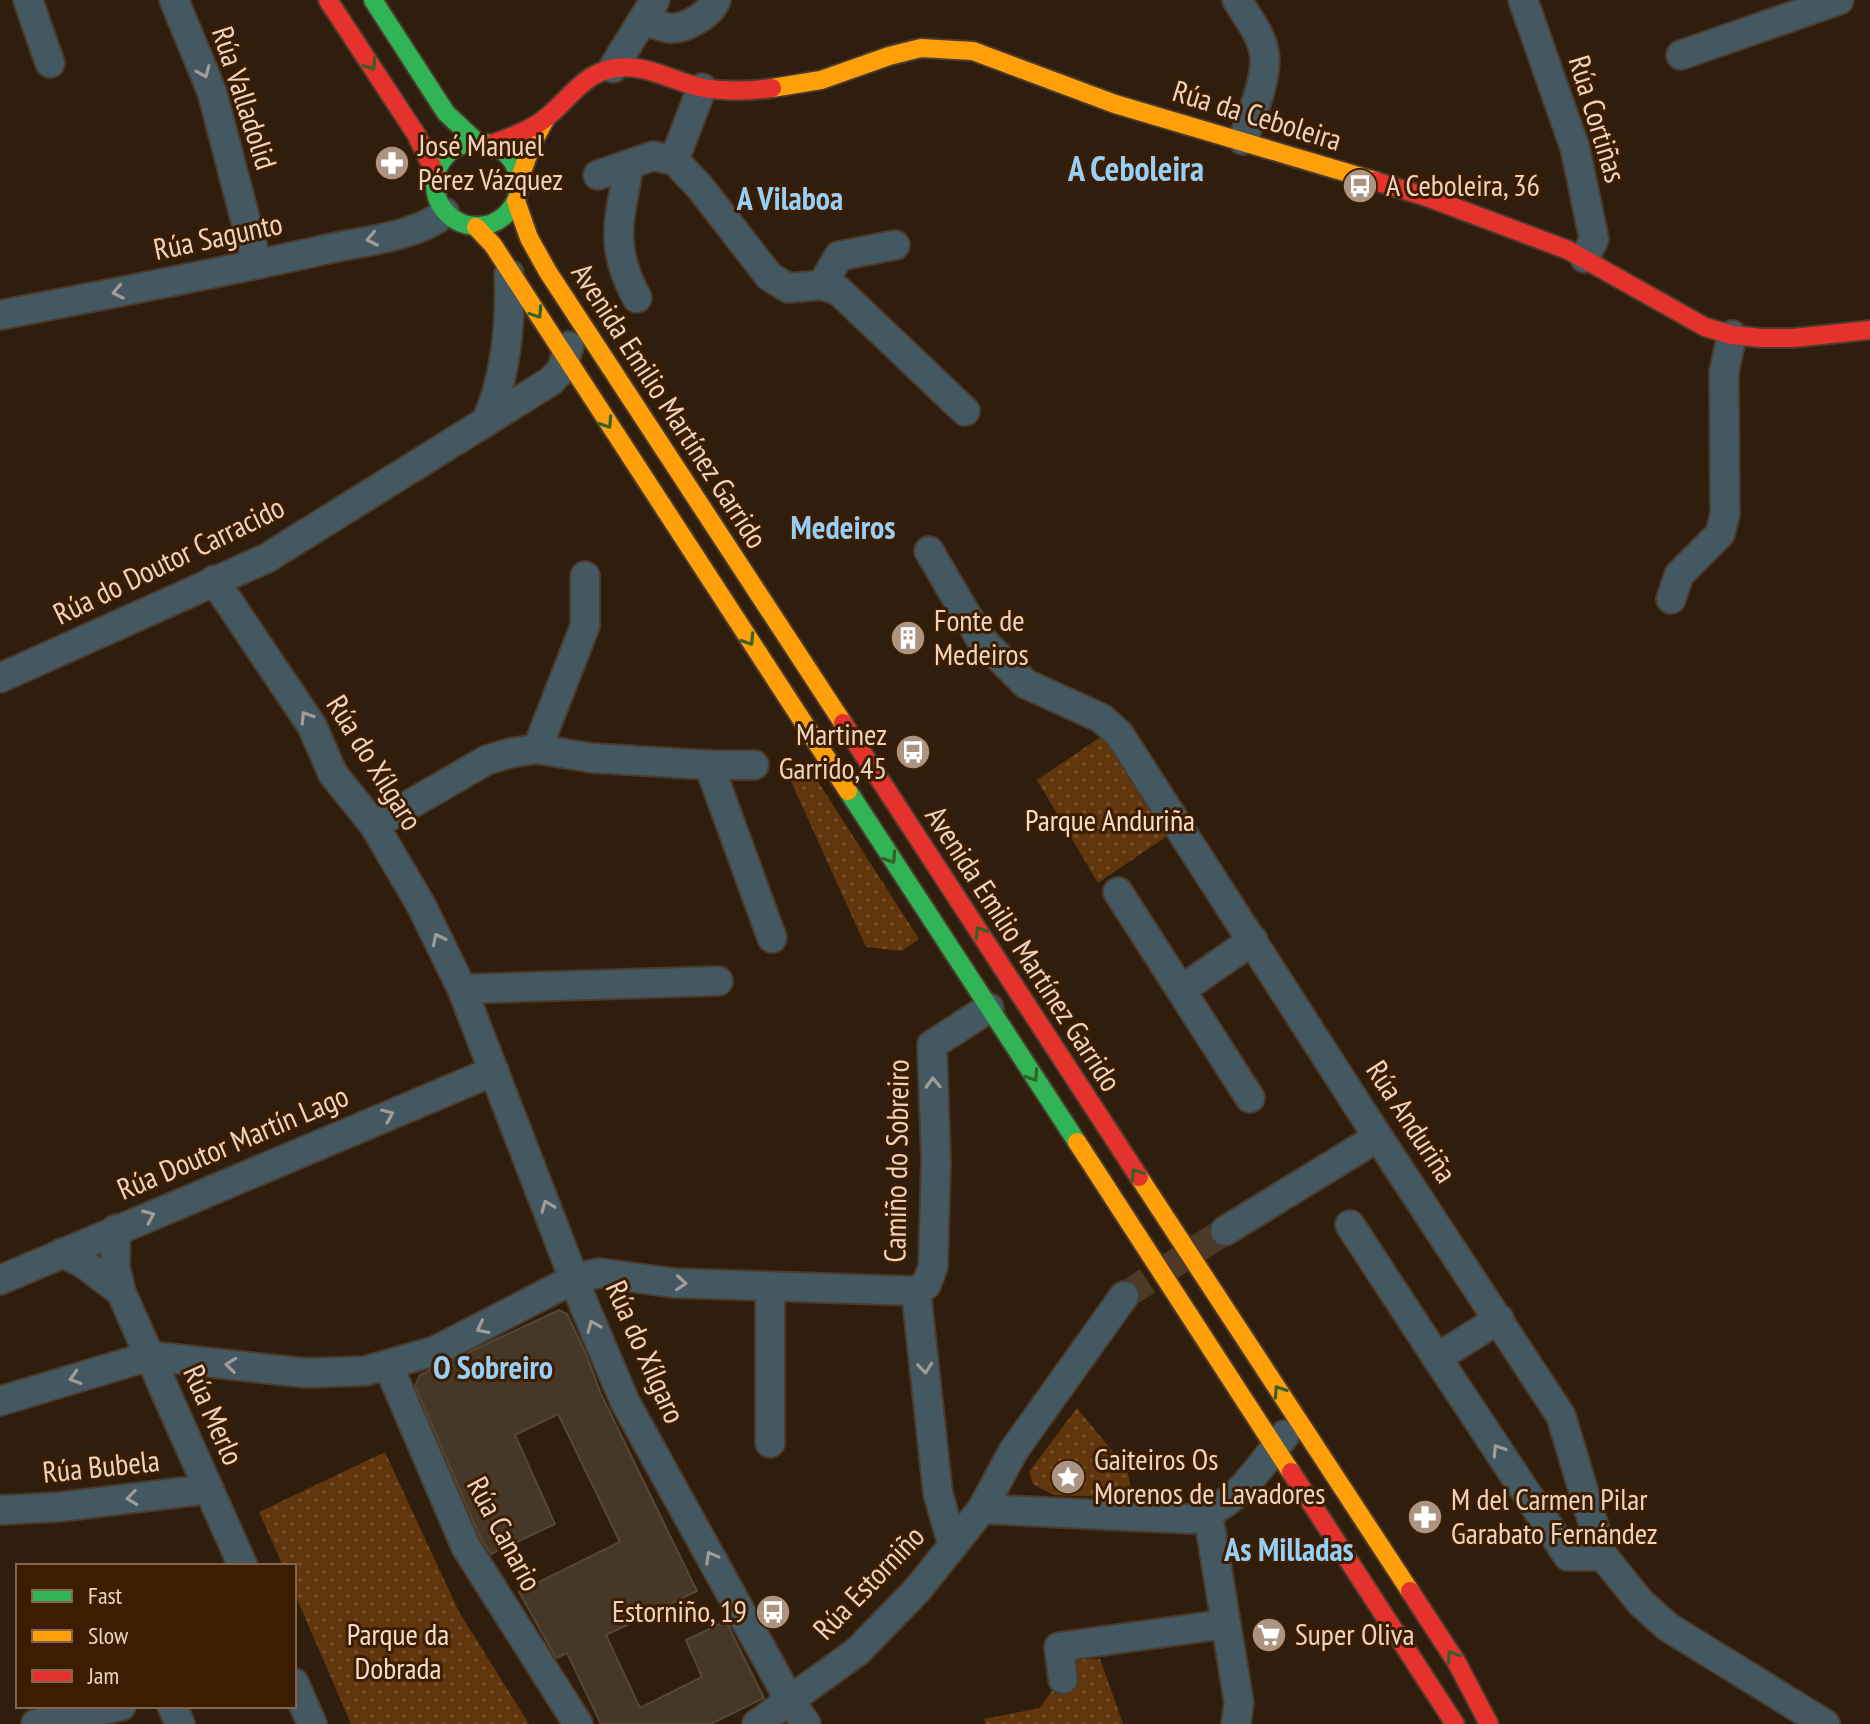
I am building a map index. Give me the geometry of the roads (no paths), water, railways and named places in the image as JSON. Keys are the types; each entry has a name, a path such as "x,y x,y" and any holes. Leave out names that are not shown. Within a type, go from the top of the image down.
{"main road":[{"path":"328,0 416,134 435,173 434,187 445,213 454,220 476,227 493,245 558,369"},
{"path":"373,0 446,113 484,143 508,155 519,180"},
{"name":"Rúa da Ceboleira","path":"613,68 635,66 702,88 751,91 821,80 921,48 973,51 1115,104 1427,197 1585,258 1682,316 1732,335 1793,338 1870,330"},
{"path":"435,173 451,150 463,144 484,143 523,132 546,118 599,72 613,68"},
{"path":"476,227 500,220 516,201 519,180 546,118"},
{"name":"Avenida Emilio Martínez Garrido","path":"516,201 534,246 573,309 1457,1663 1489,1724"},
{"name":"Avenida Emilio Martínez Garrido","path":"582,385 1436,1693"},
{"path":"1436,1693 1447,1724"},
{"path":"1436,1693 1455,1724"}],"street":[{"path":"28,0 50,63"},
{"name":"Rúa Valladolid","path":"174,0 212,92 257,264"},
{"path":"613,68 650,10 672,29 701,17 713,9 716,0"},
{"path":"1237,0 1260,38 1265,53 1264,69 1243,140"},
{"name":"Rúa Cortiñas","path":"1523,0 1578,162 1594,239 1585,258"},
{"path":"1681,55 1839,0"},
{"path":"674,160 702,88"},
{"path":"598,175 653,156 674,160 699,186 769,276 788,288 822,285 839,291 965,411"},
{"path":"629,166 616,233 626,276 637,298"},
{"name":"Rúa Sagunto","path":"0,315 257,264 415,228 445,213"},
{"path":"822,285 839,256 895,245"},
{"path":"486,422 499,382 510,305 508,269"},
{"path":"573,309 572,337 558,369 582,385"},
{"path":"1671,599 1679,575 1720,534 1725,514 1724,372 1732,335"},
{"name":"Rúa do Doutor Carracido","path":"3,669 267,558 486,422 558,369"},
{"name":"Rúa Anduriña","path":"929,551 980,638 1026,684 1101,718 1119,734 1561,1416 1603,1556 1641,1603 1668,1627 1825,1724"},
{"path":"537,749 585,626 585,576"},
{"name":"Rúa do Xílgaro","path":"214,580 312,726 333,774 374,825 421,905 462,989 584,1305 625,1402 789,1699 806,1724"},
{"path":"374,825 487,760 537,749 592,758 754,765"},
{"path":"709,765 772,938"},
{"path":"1118,892 1250,1098"},
{"path":"1181,990 1253,940"},
{"path":"462,989 718,981"},
{"name":"Camiño do Sobreiro","path":"576,1278 599,1273 674,1283 916,1291 926,1285 933,1267 936,1161 932,1045 989,1008"},
{"name":"Rúa Doutor Martín Lago","path":"0,1280 494,1071"},
{"path":"1225,1231 1378,1137"},
{"path":"1350,1225 1568,1556 1603,1556"},
{"name":"Rúa Merlo","path":"116,1229 115,1266 121,1292 242,1564"},
{"name":"Rúa Merlo","path":"62,1253 83,1263 121,1292"},
{"path":"0,1401 150,1356 306,1373 365,1371 435,1351 576,1278"},
{"path":"770,1287 770,1443"},
{"name":"Camiño do Sobreiro","path":"916,1291 938,1494 953,1546"},
{"name":"Rúa Estorniño","path":"757,1724 858,1651 918,1589 982,1509 1014,1450 1124,1296"},
{"path":"1437,1358 1499,1319"},
{"name":"Rúa Canario","path":"388,1365 466,1547 578,1724"},
{"path":"982,1509 1190,1519 1208,1514 1236,1495 1295,1417"},
{"name":"Rúa Bubela","path":"0,1510 59,1507 209,1489"},
{"path":"1208,1514 1239,1703 1236,1724"},
{"path":"1063,1679 1059,1647 1226,1624"},
{"path":"296,1688 312,1724"},
{"path":"36,1724 112,1708"}],"tunnel":[{"path":"1124,1296 1225,1231"}],"place":[{"name":"José Manuel Pérez Vázquez","path":"392,163"},
{"name":"A Ceboleira, 36","path":"1360,186"},
{"name":"Fonte de Medeiros","path":"908,638"},
{"name":"Martinez Garrido,45","path":"913,752"},
{"name":"Gaiteiros Os Morenos de Lavadores","path":"1068,1477"},
{"name":"M del Carmen Pilar Garabato Fernández","path":"1425,1517"},
{"name":"Estorniño, 19","path":"773,1612"},
{"name":"Super Oliva","path":"1269,1635"}],"district":[{"name":"A Ceboleira","path":"1136,169"},
{"name":"A Vilaboa","path":"790,199"},
{"name":"Medeiros","path":"843,528"},
{"name":"O Sobreiro","path":"493,1368"},
{"name":"As Milladas","path":"1289,1550"}],"park label":[{"name":"Parque Anduriña","path":"1110,821"},
{"name":"Parque da Dobrada","path":"398,1652"}]}
